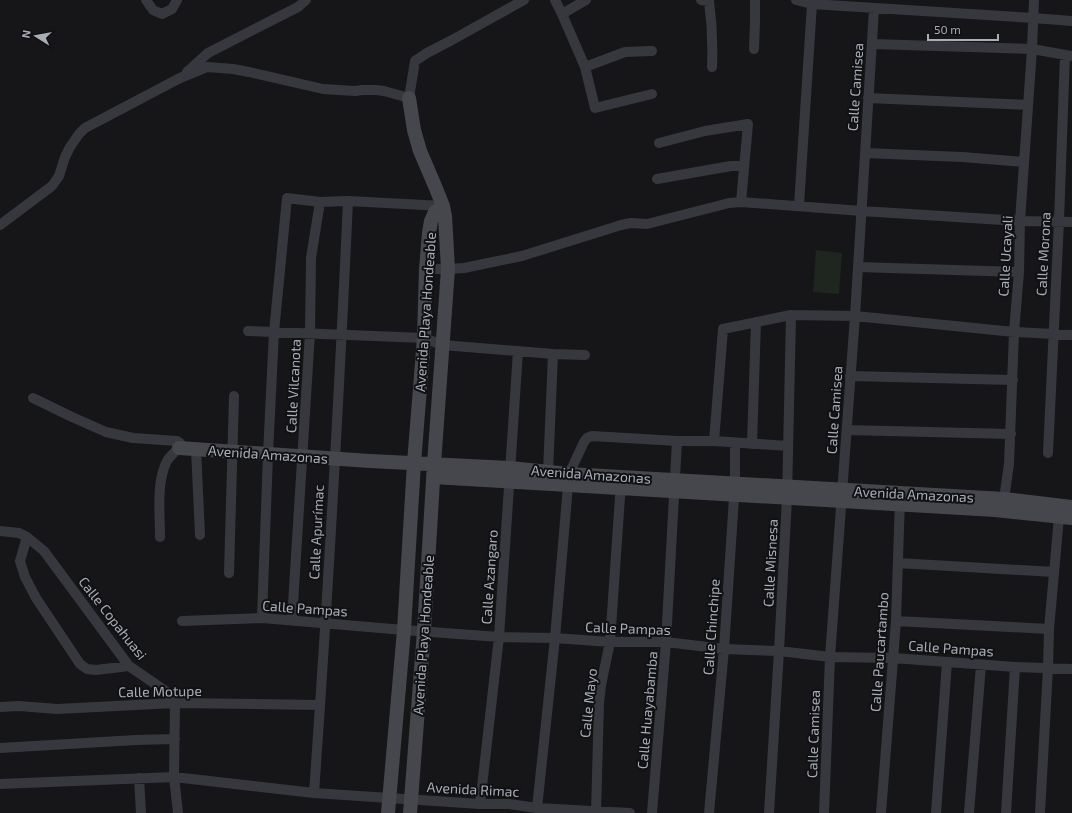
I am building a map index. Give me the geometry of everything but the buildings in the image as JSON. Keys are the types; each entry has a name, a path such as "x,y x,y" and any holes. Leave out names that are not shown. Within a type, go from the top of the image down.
{"street":[{"path":"146,0 153,10 162,14 172,9 177,0"},
{"path":"180,78 208,53 298,7 306,0"},
{"path":"262,618 274,332 287,198 320,202 348,201 442,206 420,151 414,130 409,98 415,61 524,0"},
{"path":"554,0 562,14 585,67 595,108 652,94"},
{"path":"562,14 586,0"},
{"path":"701,0 709,1 713,41 712,67"},
{"path":"754,49 755,0"},
{"path":"796,0 812,4 878,6 1072,21"},
{"name":"Calle Ucayali","path":"1004,499 1009,464 1014,332 1019,272 1020,221 1034,0"},
{"path":"799,205 812,4"},
{"name":"Calle Camisea","path":"824,813 830,657 855,316 868,98 872,44 878,6"},
{"path":"872,44 1032,49 1068,56"},
{"path":"585,67 625,52 652,52"},
{"name":"Calle Morona","path":"1048,453 1068,56"},
{"path":"0,225 52,186 58,176 65,156 79,134 85,128 180,78 207,67 233,69 323,89 355,91 376,90 409,98"},
{"path":"868,98 1028,105"},
{"path":"659,144 705,131 748,124 740,202"},
{"path":"865,153 962,157 1024,162"},
{"path":"657,179 731,166 744,166"},
{"name":"Calle Apurímac","path":"314,793 348,201"},
{"name":"Calle Vilcanota","path":"292,620 310,333 311,254 320,202"},
{"path":"426,269 464,268 522,256 621,224 647,224 729,203 740,202 1020,221 1072,222"},
{"name":"Avenida Playa Hondeable","path":"388,813 404,630 414,463 424,338 426,269 429,233 431,221 435,212 442,206 447,229 448,269 411,806"},
{"path":"858,267 1019,272"},
{"path":"714,441 723,329 791,315 855,316 1014,332 1072,335"},
{"name":"Calle Misnesa","path":"769,813 787,492 791,315"},
{"path":"752,444 756,322"},
{"path":"248,331 424,338 442,345 553,354 585,355"},
{"name":"Calle Azangaro","path":"480,804 499,637 518,351"},
{"path":"548,472 553,354"},
{"path":"850,376 1013,380"},
{"path":"229,573 234,396"},
{"path":"33,398 106,432 133,438 177,441 180,444 179,448 172,454 167,462 162,476 160,495 160,537"},
{"path":"846,430 1010,434"},
{"path":"536,808 555,638 568,479 584,442 587,438 592,436 677,441 714,441 788,446"},
{"name":"Calle Huayabamba","path":"652,813 666,642 677,441"},
{"name":"Calle Chinchipe","path":"709,813 724,649 734,489 735,443"},
{"name":"Avenida Amazonas","path":"179,448 414,463 433,470 900,499 1066,517"},
{"path":"196,449 200,535"},
{"name":"Avenida Amazonas","path":"510,475 548,472 568,479"},
{"name":"Calle Mayo","path":"596,812 601,685 610,642 620,497 623,482"},
{"name":"Avenida Amazonas","path":"900,499 1004,499 1072,507"},
{"name":"Calle Paucartambo","path":"881,813 896,621 900,499"},
{"path":"994,510 1004,499"},
{"path":"1040,813 1049,629 1054,572 1066,517"},
{"name":"Calle Copahuasi","path":"0,531 19,533 27,537 44,551 129,666 167,692 175,703"},
{"path":"27,537 20,561 25,577 36,598 80,664 88,669 96,670 129,666"},
{"path":"898,562 1054,572"},
{"name":"Calle Pampas","path":"182,621 262,618 499,637 555,638 610,642 666,642 724,649 779,651 830,657 893,658 981,665 1072,669"},
{"path":"896,621 1049,629"},
{"path":"936,813 947,662"},
{"path":"969,813 981,665"},
{"path":"1006,813 1015,667"},
{"path":"175,703 174,777 178,813"},
{"name":"Calle Motupe","path":"0,707 19,706 57,708 175,703 320,705"},
{"path":"0,748 175,739"},
{"name":"Avenida Rimac","path":"0,784 174,777 314,793 389,799 411,806 480,804 509,808 630,813"},
{"path":"139,778 141,813"}],"shaded area":[{"path":"816,250 842,253 839,294 813,292"}]}
